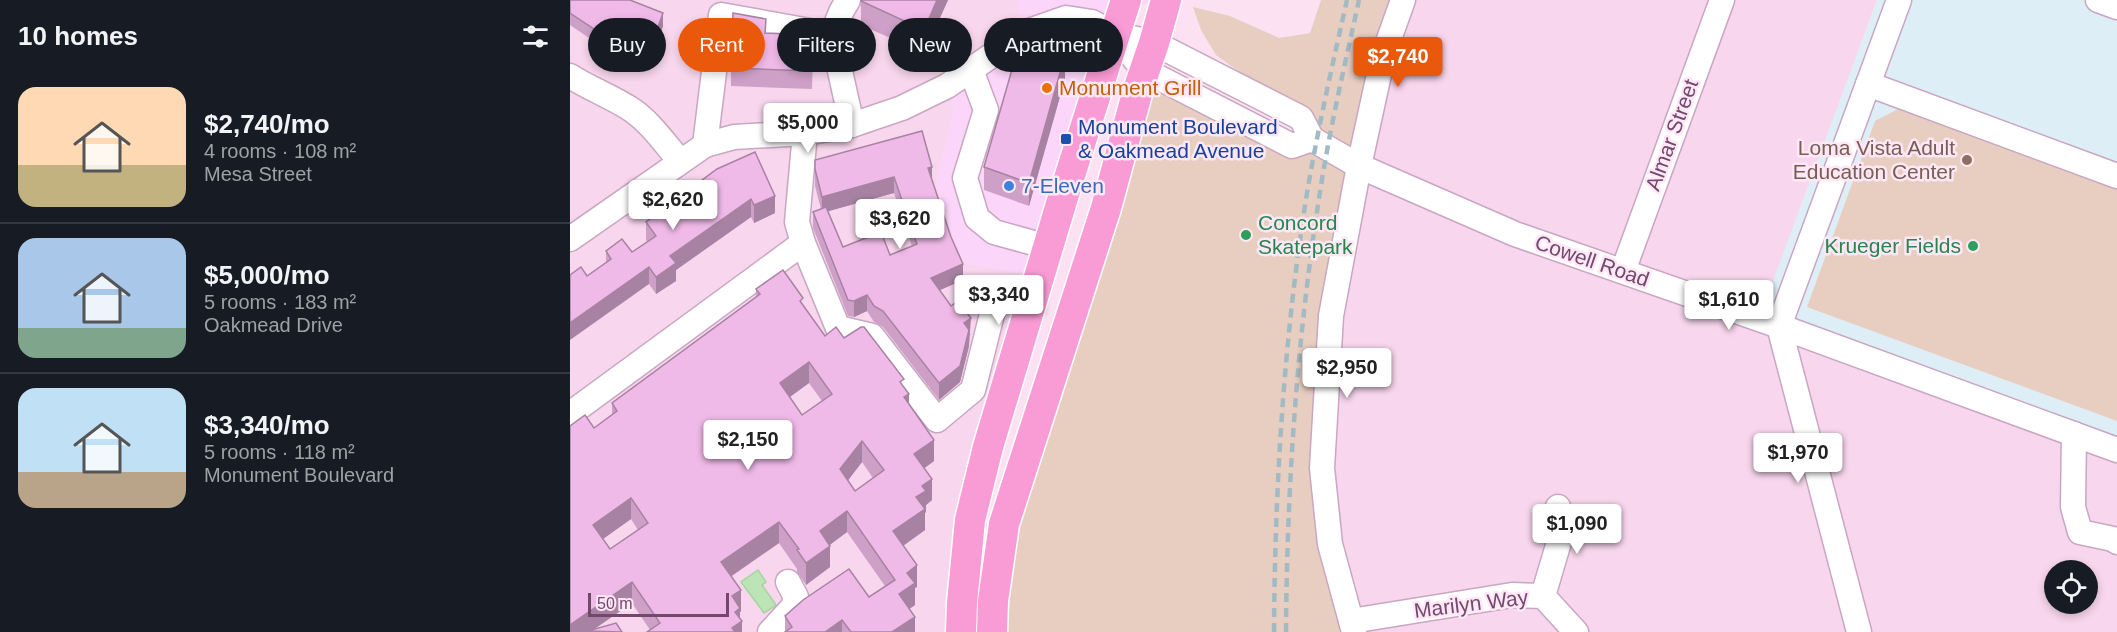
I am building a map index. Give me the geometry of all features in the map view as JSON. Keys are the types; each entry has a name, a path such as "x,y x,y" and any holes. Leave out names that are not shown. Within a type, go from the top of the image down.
{"main road":[{"path":"1120,18 1126,0"},
{"path":"992,632 993,601 1004,524 1106,208 1166,0"},
{"path":"961,632 970,520 988,447 1102,72"}],"street":[{"path":"838,18 848,0"},
{"path":"1353,626 1330,544 1322,468 1331,316 1359,166 1383,56 1403,0"},
{"name":"Almar Street","path":"1623,271 1722,0"},
{"path":"1859,632 1779,326 1899,0"},
{"path":"2098,0 2117,7"},
{"path":"705,145 721,15 777,25"},
{"name":"Cowell Road","path":"1123,36 1154,43 1301,118 1312,139 1359,166 1515,234 1779,326 2117,450"},
{"path":"1123,45 1144,70 1292,146 1312,139"},
{"path":"840,72 852,125"},
{"path":"570,239 705,145 734,137 805,133 852,125 902,108 947,86 968,72"},
{"path":"972,72 986,110 965,178 977,218 994,232 1048,247"},
{"path":"570,76 632,110 680,161"},
{"path":"1868,84 2117,176"},
{"path":"805,133 797,222 803,243 838,328 872,336 936,420 973,390 993,309"},
{"path":"570,414 803,243"},
{"path":"2074,434 2073,507 2080,532 2113,539 2117,542"},
{"path":"1543,596 1559,542 1558,507"},
{"path":"770,632 793,607 796,597 788,582"},
{"name":"Marilyn Way","path":"1353,626 1512,595 1543,596 1576,632"}],"shaded area":[{"path":"570,0 1016,0 1022,18 984,18 984,61 972,69 972,18 888,18 888,72 967,72 947,86 954,109 936,185 1023,274 1038,280 988,447 961,632 570,632"},
{"path":"1016,0 1162,0 1087,18 1022,18"},
{"path":"1321,0 1403,0 1359,166 1322,468 1354,632 992,632 993,601 1144,70 1292,146 1312,139 1249,79 1216,55 1201,30 1193,7 1230,16 1279,38 1310,33"},
{"path":"1403,0 1877,0 1759,319 2117,450 2117,632 1354,632 1330,544 1331,316"},
{"name":"Loma Vista Adult Education Center","path":"1877,0 2117,0 2117,450 1759,319"},
{"path":"984,61 984,72 1102,72 1038,280 1023,274 962,263 936,185 954,109 947,86 967,72 972,72 972,69"},
{"name":"Krueger Fields","path":"1902,107 2117,185 2117,421 1807,307 1875,121"},
{"path":"758,570 766,582 762,585 776,605 764,613 741,582"}],"building":[{"path":"570,0 630,0 663,13 661,18 588,18 588,25 570,13"},
{"path":"937,0 929,18 898,18 861,1"},
{"path":"733,13 760,18 733,18"},
{"path":"765,33 777,34 777,70 765,69"},
{"path":"1011,72 1060,72 1029,183 984,167"},
{"path":"922,131 932,167 928,168 951,237 963,264 931,278 951,306 958,301 971,318 964,323 969,330 960,366 939,383 883,311 874,306 867,295 854,301 848,300 813,212 826,207 843,247 881,232 890,255 917,244 894,177 822,197 815,160"},
{"path":"755,152 775,196 754,205 751,199 670,256 676,263 656,277 649,267 570,323 570,275 581,267 587,276 611,259 606,251 622,239 632,252 656,236 646,222 717,169"},
{"path":"783,270 803,298 800,301 825,336 836,327 844,338 864,327 904,379 900,382 909,394 904,397 934,440 914,454 932,479 922,486 926,491 916,497 925,509 893,531 917,565 907,573 915,583 899,594 915,617 892,632 851,632 842,620 825,632 785,632 792,627 785,616 803,600 849,569 869,597 895,580 847,511 820,531 830,546 806,563 797,550 799,549 779,522 721,562 741,590 732,596 740,608 735,612 742,621 732,628 735,632 647,632 660,623 632,582 570,625 570,426 585,415 594,428 617,411 612,403 760,294 756,289","holes":["809,362 832,394 802,415 780,383","862,441 884,470 855,491 840,469","631,498 648,523 610,549 593,525"]},
{"path":"616,623 622,632 588,631"}],"railway":[{"path":"1274,632 1276,520 1282,409 1293,298 1312,163 1347,0"},
{"path":"1286,632 1291,466 1305,302 1324,168 1359,0"}],"place":[{"name":"Monument Grill","path":"1047,88"},
{"name":"Monument Boulevard & Oakmead Avenue","path":"1066,139"},
{"name":"Loma Vista Adult Education Center","path":"1967,160"},
{"name":"7-Eleven","path":"1009,186"},
{"name":"Concord Skatepark","path":"1246,235"},
{"name":"Krueger Fields","path":"1973,246"}]}
